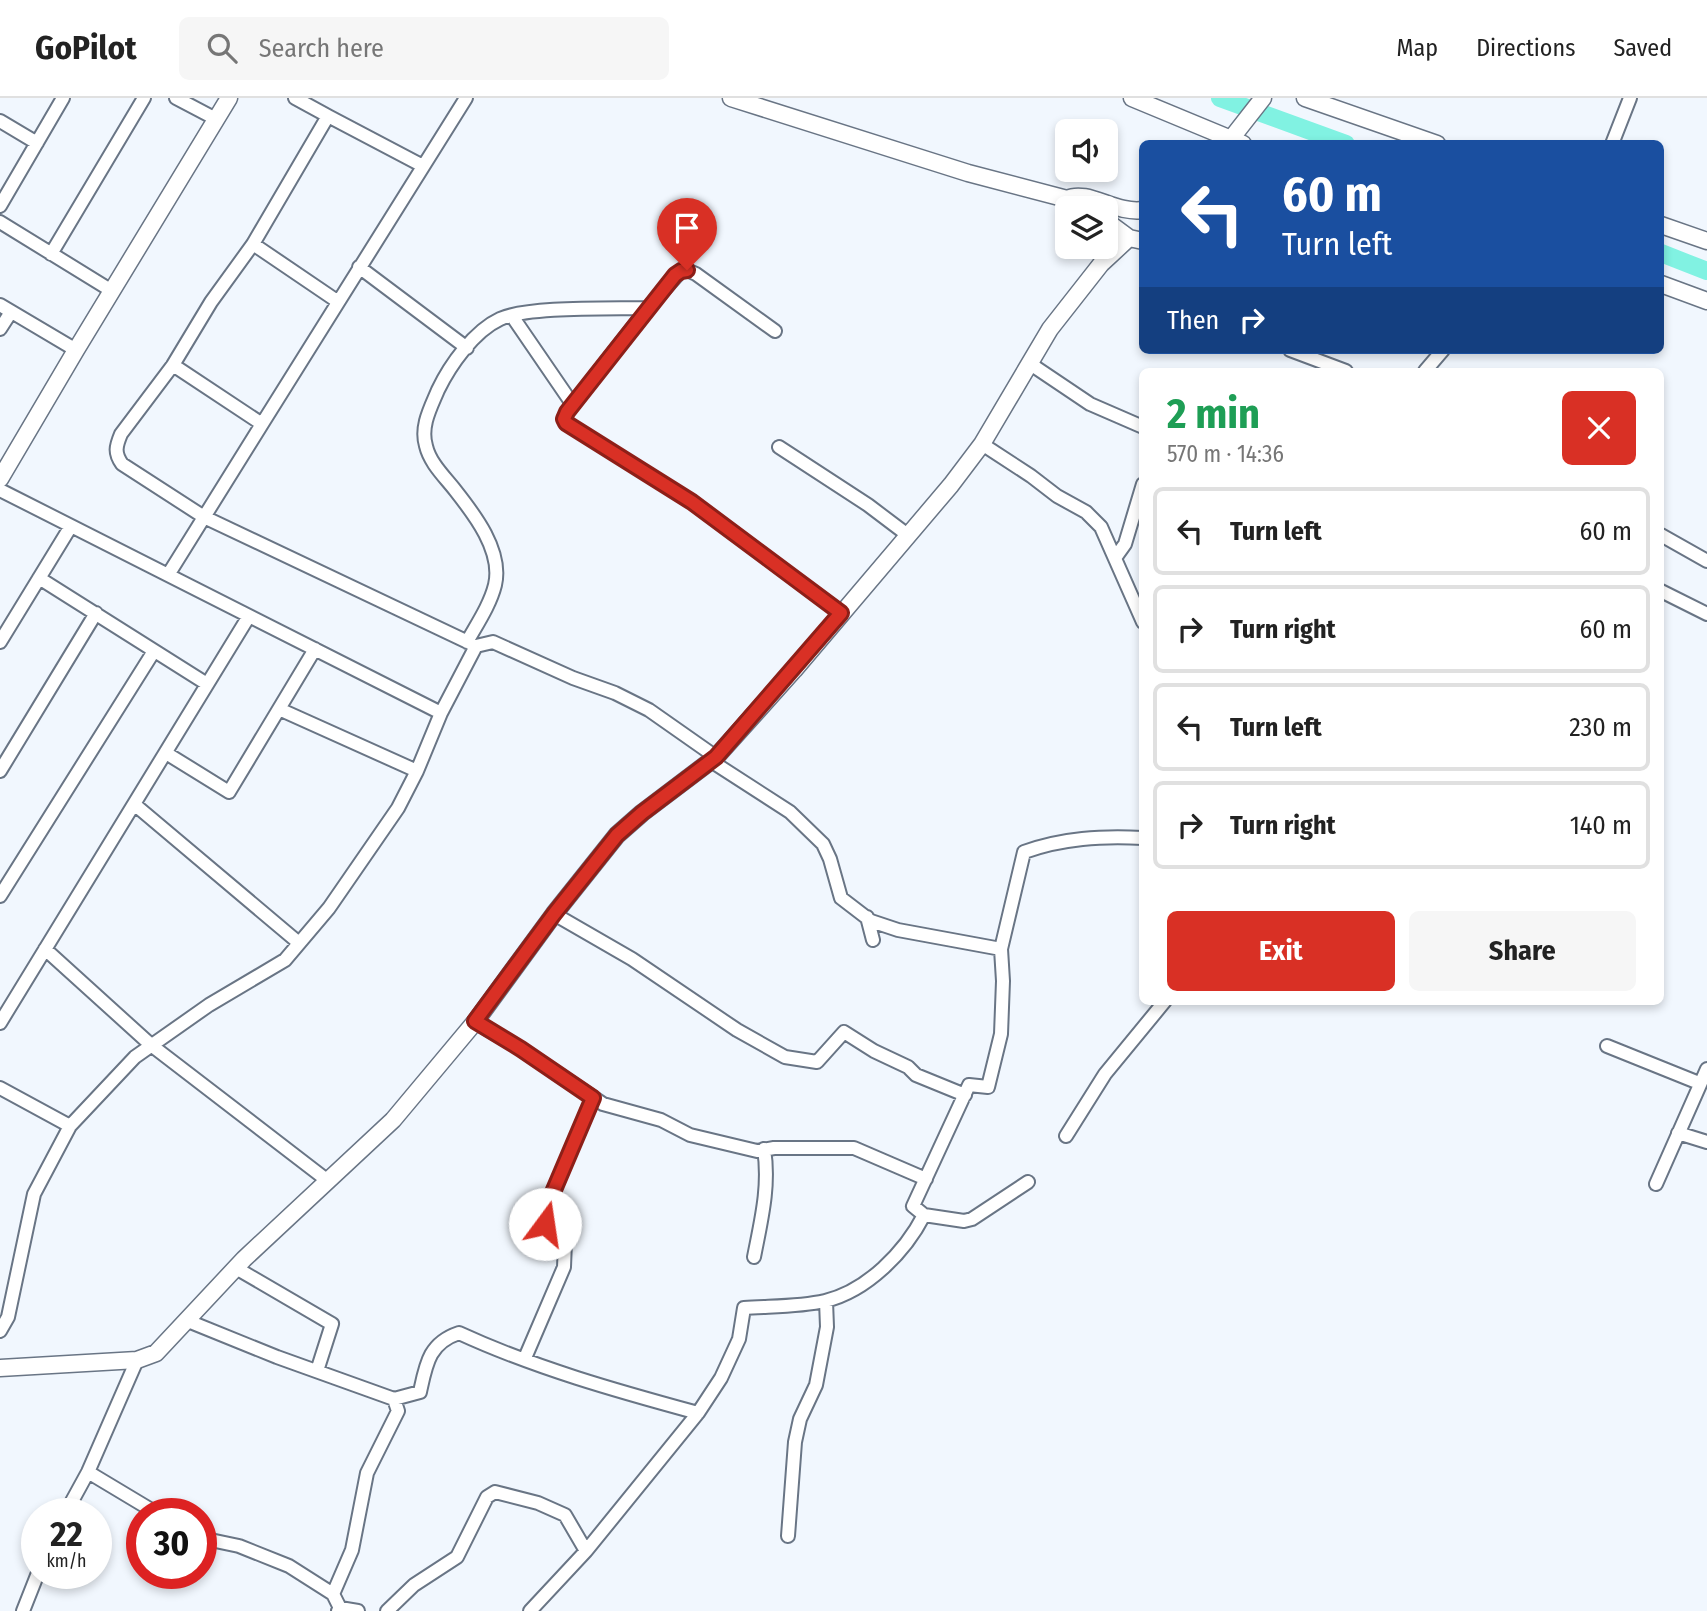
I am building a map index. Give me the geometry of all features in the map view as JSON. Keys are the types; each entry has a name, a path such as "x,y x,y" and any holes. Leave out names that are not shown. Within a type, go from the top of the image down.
{"street":[{"path":"0,206 63,98"},
{"path":"51,254 144,98"},
{"path":"176,98 216,119"},
{"path":"0,480 76,349 229,98"},
{"path":"295,98 423,166"},
{"path":"731,98 1055,199"},
{"path":"1132,98 1232,140 1263,98"},
{"path":"1305,98 1426,140"},
{"path":"1613,140 1629,98"},
{"path":"168,575 423,166 459,100"},
{"path":"328,116 253,244 211,302 173,365 121,434 116,445 116,456 122,464 204,517 472,644 493,642 649,710 713,759 790,812 823,844 841,898 867,917 898,930 1001,949"},
{"path":"0,121 37,143"},
{"path":"1118,206 1138,211"},
{"path":"1136,240 1123,222 1127,214 1138,211"},
{"path":"0,222 112,291"},
{"path":"1664,226 1707,241"},
{"path":"1118,229 1136,240"},
{"path":"0,1368 137,1360 156,1353 236,1268 393,1120 475,1021 554,914 617,835 713,759 909,536 982,444 1050,329 1076,294 1101,264 1136,240"},
{"path":"253,244 337,301"},
{"path":"359,267 467,348"},
{"path":"775,331 696,274 687,270 681,271 648,308 564,419 566,423 692,502 841,613"},
{"path":"1664,285 1707,301"},
{"path":"0,329 5,308 76,349"},
{"path":"0,1331 8,1317 34,1194 70,1126 135,1057 209,1005 285,960 329,908 398,808 417,771 496,581 495,564 475,516 430,458 425,443 426,418 442,381 488,325 503,317 546,311 648,308"},
{"path":"512,316 573,405"},
{"path":"1301,354 1338,368"},
{"path":"1428,368 1440,354"},
{"path":"1029,363 1090,404 1139,425"},
{"path":"173,365 262,424"},
{"path":"982,444 1057,496 1086,512 1101,527 1139,613"},
{"path":"779,447 868,505 909,536"},
{"path":"0,490 441,713"},
{"path":"1115,558 1125,544 1139,497"},
{"path":"0,642 71,526"},
{"path":"1664,537 1707,561"},
{"path":"39,578 207,684"},
{"path":"1664,592 1707,614"},
{"path":"0,771 96,613"},
{"path":"0,1023 249,616"},
{"path":"166,753 229,792 315,649"},
{"path":"0,896 154,651"},
{"path":"279,709 417,771"},
{"path":"134,804 299,943"},
{"path":"1028,1182 972,1219 964,1221 924,1214 913,1206 969,1085 988,1087 1001,1034 1001,949 1024,852 1075,838 1139,838"},
{"path":"554,914 632,959 737,1030 785,1057 817,1062 844,1032 874,1051 908,1067 911,1073 965,1095"},
{"path":"867,917 873,940"},
{"path":"45,949 151,1045 328,1181"},
{"path":"1066,1136 1105,1074 1162,1005"},
{"path":"475,1021 603,1104 661,1120 690,1135 757,1151 854,1149 926,1179"},
{"path":"1607,1046 1699,1083"},
{"path":"1656,1184 1707,1069"},
{"path":"0,1087 70,1126"},
{"path":"524,1358 564,1267 566,1253 565,1242 549,1231 545,1224 545,1211 593,1098"},
{"path":"1678,1133 1707,1142"},
{"path":"754,1257 766,1193 767,1167 764,1149"},
{"path":"530,1611 586,1551 698,1413 721,1378 739,1339 744,1308 826,1301 859,1287 891,1260 914,1234 924,1214"},
{"path":"236,1268 332,1324 317,1371"},
{"path":"788,1536 795,1441 800,1419 819,1373 827,1327 826,1301"},
{"path":"188,1321 394,1399 420,1392 432,1349 450,1336 459,1334 501,1353 524,1358 598,1385 698,1413"},
{"path":"74,1498 89,1472 137,1360"},
{"path":"333,1594 352,1550 367,1473 398,1411 394,1399"},
{"path":"89,1472 132,1498"},
{"path":"387,1611 414,1586 457,1557 487,1497 495,1492 538,1503 565,1515 586,1551"},
{"path":"217,1541 239,1546 289,1566 333,1594 339,1609 358,1611"},
{"path":"23,1611 32,1589"}],"waterway":[{"path":"1220,98 1335,140"},
{"path":"1664,254 1707,271"}],"route":[{"path":"545,1224 545,1211 593,1098 475,1021 554,914 617,835 716,757 841,613 692,502 566,423 564,419 675,275 687,270"}]}
